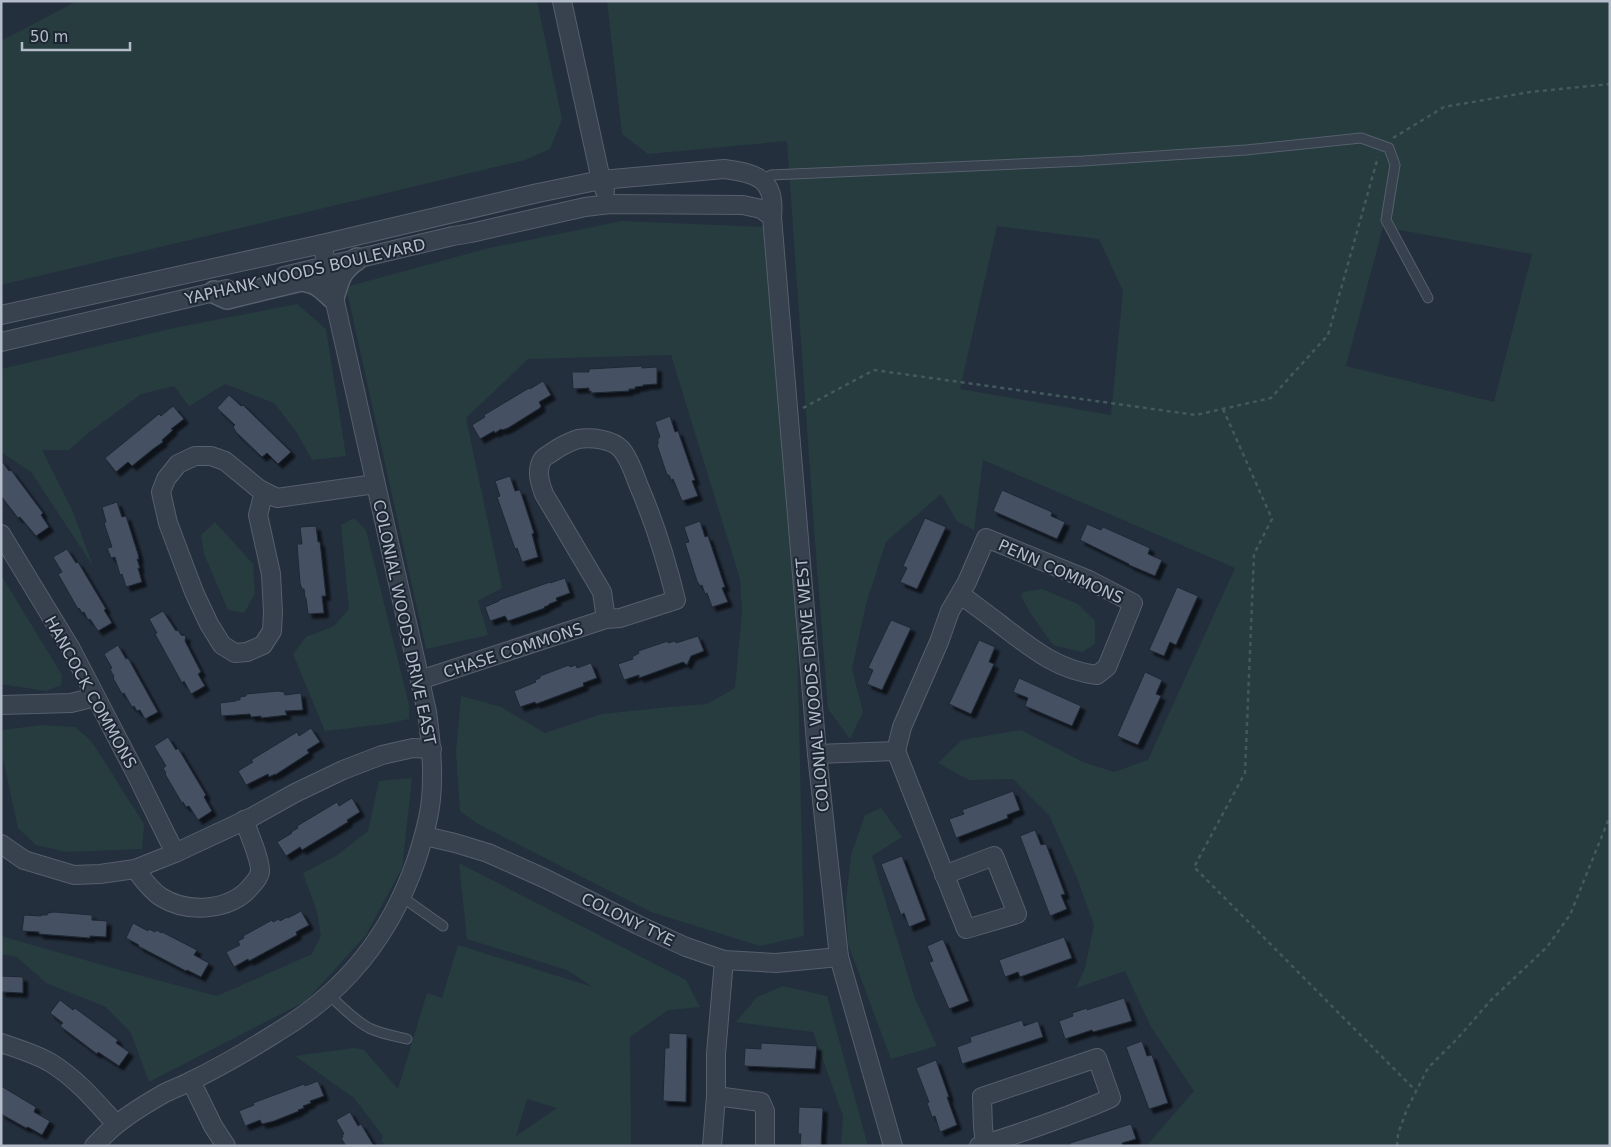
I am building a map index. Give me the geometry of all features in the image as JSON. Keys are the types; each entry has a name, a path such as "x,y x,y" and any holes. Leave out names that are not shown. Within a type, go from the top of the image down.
{"street":[{"path":"562,1 601,180 610,204"},
{"name":"YAPHANK WOODS BOULEVARD","path":"1,316 601,180 724,169 741,171 764,182"},
{"path":"453,236 463,226 553,207 574,200 589,192 601,180"},
{"path":"764,182 774,202 772,217"},
{"name":"YAPHANK WOODS BOULEVARD","path":"1,342 585,207 610,204 744,205 761,209 772,217"},
{"name":"COLONIAL WOODS DRIVE WEST","path":"772,217 817,754 839,957 893,1146"},
{"name":"COLONIAL WOODS DRIVE EAST","path":"94,1146 116,1124 163,1094 191,1081 277,1033 302,1017 329,995 361,963 391,919 408,885 425,836 431,798 432,749 428,712 322,244"},
{"path":"214,292 227,298 301,280 320,286 333,298 346,266 357,259"},
{"name":"CHASE COMMONS","path":"420,680 606,619 620,618 676,600 662,546 650,512 632,469 621,449 612,443 600,439 578,439 542,459 539,469 540,483 544,494 602,592 606,619"},
{"path":"264,492 258,515 271,574 272,631 263,645 247,652 235,653 222,645 209,624 194,592 168,523 161,492 166,479 178,464 195,456 211,456 225,461 258,489 264,492 276,498 375,484"},
{"name":"HANCOCK COMMONS","path":"1,534 71,649 175,853"},
{"name":"PENN COMMONS","path":"896,751 902,727 940,642 950,610 967,582 986,538 1089,580 1134,603 1107,667 1097,675 1081,673 1052,662 1029,647 960,594"},
{"path":"1,705 71,703 95,697"},
{"path":"1,844 24,860 74,875 100,874 135,869 175,853 343,770 382,755 412,748 432,749"},
{"path":"817,754 896,751 944,874 966,929 1017,914 994,856 944,874"},
{"path":"135,869 150,888 161,897 178,904 212,907 228,904 247,892 260,872 254,847 244,820"},
{"name":"COLONY TYE","path":"425,836 488,853 686,947 724,960 776,963 839,957"},
{"path":"712,1146 716,1096 716,1054 724,960"},
{"path":"1,1043 26,1051 51,1063 80,1086 116,1124"},
{"path":"1097,1058 1111,1098 1072,1115 982,1145 982,1097 1097,1058"},
{"path":"191,1081 213,1126 226,1146"},
{"path":"716,1096 761,1102 765,1111 765,1146"}],"lane":[{"path":"764,182 771,175 1083,161 1246,150 1361,138 1389,148 1395,165 1386,220 1428,298"},
{"path":"402,897 443,926"},
{"path":"329,995 368,1028 407,1039"}],"path":[{"path":"789,415 874,370 1196,415 1271,398 1328,335 1382,145 1444,108 1530,92 1610,84"},
{"path":"1223,409 1272,518 1254,554 1245,773 1194,867 1416,1091"},
{"path":"1397,1146 1398,1134 1407,1109 1428,1068 1458,1038 1491,1000 1547,948 1570,915 1610,816"}],"green space":[{"path":"77,1 537,1 562,119 550,149 525,160 1,285 1,41"},
{"path":"607,1 1610,1 1610,1146 1146,1146 1194,1091 1151,1027 1125,971 1076,988 1085,968 1094,925 1077,878 1049,815 1013,779 969,780 938,763 962,740 1021,730 1083,762 1114,772 1148,760 1235,568 983,460 974,530 957,521 941,494 886,542 866,604 852,669 863,712 850,739 828,709 787,141 648,154 622,134","holes":["997,226 1099,239 1123,291 1111,415 960,389","1383,227 1532,254 1494,402 1346,366"]},
{"path":"622,221 765,227 795,552 804,936 760,946 651,912 478,824 460,811 456,752 461,696 501,707 545,733 602,714 707,704 735,688 742,612 740,579 671,355 528,359 466,418 502,588 478,601 488,635 426,649 346,287 489,248"},
{"path":"297,304 326,329 346,456 312,460 297,433 274,403 225,384 189,406 174,386 141,394 87,434 69,450 42,450 73,512 93,566 31,472 1,452 1,369 174,328"},
{"path":"354,518 366,530 409,705 409,719 385,724 325,731 293,654 306,637 334,626 349,609 341,525"},
{"path":"215,522 253,564 255,594 244,613 228,610 204,554 201,535"},
{"path":"1,575 62,675 61,685 46,691 1,684"},
{"path":"1042,589 1078,604 1095,621 1095,644 1082,652 1053,645 1021,596 1023,592"},
{"path":"42,725 75,727 92,742 144,824 142,849 67,852 36,845 18,828 2,754 3,730"},
{"path":"412,778 402,868 366,935 306,1001 149,1082 131,1033 106,1007 46,983 17,957 1,954 1,936 217,996 312,954 321,936 317,912 303,873 336,856 368,831 379,781"},
{"path":"881,808 902,837 872,856 915,999 937,1046 891,1059 848,944 846,901 851,855 865,815"},
{"path":"459,863 686,980 700,1007 668,1010 630,1037 631,1146 390,1146 381,1142 383,1136 354,1098 295,1056 355,1048 364,1050 398,1089 427,993 442,998 458,945 593,987 567,970 467,939","holes":["527,1099 557,1108 516,1136"]},
{"path":"783,986 827,996 868,1146 841,1146 843,1116 813,1032 736,1022 757,997"}],"building":[{"path":"642,366 642,368 657,367 657,384 635,387 635,389 629,389 629,391 591,393 589,388 573,389 572,372 589,372 589,369"},
{"path":"543,381 551,395 539,402 540,408 508,428 501,429 495,433 494,431 480,439 472,425 485,417 484,415"},
{"path":"229,395 241,406 243,405 291,452 278,464 267,453 262,457 236,432 233,427 235,425 217,408"},
{"path":"173,406 184,419 171,429 173,430 162,440 163,442 132,466 128,462 116,472 105,458 159,414 161,416"},
{"path":"670,416 675,432 678,431 695,480 692,481 698,496 682,501 673,479 671,480 669,475 667,475 657,445 658,438 660,437 655,422"},
{"path":"1,460 9,471 11,470 43,513 41,515 49,527 36,536 20,517 18,518 1,496"},
{"path":"510,476 515,491 520,490 534,533 532,534 538,557 522,562 517,548 515,549 497,497 500,496 495,481"},
{"path":"1002,490 1052,512 1051,516 1065,522 1057,539 993,511"},
{"path":"117,502 122,517 126,516 138,554 139,559 137,559 140,568 138,568 142,582 126,587 122,574 120,575 115,557 111,558 107,548 112,547 104,523 106,522 102,507"},
{"path":"925,518 946,527 917,589 900,582 907,568 903,566"},
{"path":"700,521 705,537 708,536 725,587 722,588 728,602 712,607 707,593 705,594 702,585 700,586 697,581 685,543 689,542 684,527"},
{"path":"1087,524 1101,530 1103,527 1150,548 1148,554 1162,560 1155,576 1080,540"},
{"path":"316,526 318,542 320,542 326,596 322,596 324,613 308,614 304,589 302,589 300,583 297,544 302,544 300,527"},
{"path":"67,549 76,563 78,562 106,609 104,610 112,623 98,631 90,619 88,620 84,612 82,613 78,609 58,574 62,572 53,557"},
{"path":"565,578 570,593 556,598 557,601 545,608 508,621 505,616 490,621 485,607 499,600"},
{"path":"1177,587 1198,596 1176,645 1170,642 1164,656 1149,650"},
{"path":"163,611 176,631 178,630 181,635 186,636 185,641 201,672 198,674 205,686 191,694 184,681 182,683 155,634 157,633 149,619"},
{"path":"891,620 911,628 882,690 867,684 873,670 868,668"},
{"path":"698,636 704,651 691,656 687,665 683,662 639,678 639,675 624,680 618,664 633,659 632,657 639,653 638,651 668,641 668,643 675,641 676,643"},
{"path":"979,640 995,647 989,662 994,664 971,714 949,704"},
{"path":"118,645 126,659 128,658 158,712 145,719 140,710 137,711 134,706 132,707 124,693 122,694 113,678 110,669 112,668 104,654"},
{"path":"591,663 597,678 583,683 584,686 536,704 535,702 520,707 514,691 536,682 535,680 540,678 540,676 569,665 570,667 576,665 577,668"},
{"path":"1145,672 1162,680 1156,694 1161,696 1138,745 1117,736"},
{"path":"1019,678 1081,706 1072,726 1025,706 1028,698 1013,692"},
{"path":"284,692 285,695 301,693 303,710 285,711 287,715 261,718 261,716 251,717 250,714 221,716 220,703 240,700 240,697 246,696 246,694"},
{"path":"311,728 320,742 307,750 309,753 275,775 269,777 268,774 246,785 238,771 253,762 251,760 297,732 299,736"},
{"path":"168,737 176,750 178,748 206,795 204,797 212,811 198,820 189,806 186,807 182,803 165,774 163,768 166,766 154,746"},
{"path":"1013,791 1020,810 1007,815 1008,818 956,838 949,819 964,814 962,810"},
{"path":"352,798 360,812 347,820 348,822 302,850 300,847 286,856 277,842 292,833 298,828 297,826 337,802 339,806"},
{"path":"1035,830 1041,845 1046,844 1065,894 1061,895 1067,909 1050,916 1020,836"},
{"path":"902,856 926,920 909,927 904,913 901,915 881,864"},
{"path":"301,911 309,925 296,932 297,935 234,967 226,952 240,945 238,941 244,938 243,936 272,920 273,922 279,919 280,921"},
{"path":"54,912 92,915 92,920 107,921 106,937 90,936 90,938 22,931 24,915 41,916"},
{"path":"133,923 148,931 149,929 155,932 156,930 162,932 197,950 194,955 209,963 201,977 186,971 126,938"},
{"path":"1064,937 1072,958 1020,977 1018,972 1005,977 999,960"},
{"path":"943,939 969,1001 949,1009 929,962 933,961 927,946"},
{"path":"1,976 23,977 23,993 1,992"},
{"path":"1124,998 1132,1021 1093,1032 1092,1030 1065,1039 1059,1021 1073,1016 1072,1013"},
{"path":"60,1000 73,1010 75,1008 118,1040 116,1043 129,1052 119,1066 98,1052 97,1054 60,1026 63,1023 50,1013"},
{"path":"1022,1020 1024,1026 1038,1021 1043,1037 962,1064 957,1047 971,1042 970,1037"},
{"path":"669,1033 687,1034 686,1102 663,1101 665,1048 669,1048"},
{"path":"1142,1041 1147,1056 1152,1055 1168,1103 1149,1109 1126,1047"},
{"path":"761,1043 817,1046 815,1069 744,1066 745,1048 761,1049"},
{"path":"936,1060 957,1125 940,1132 935,1116 932,1117 927,1103 929,1102 916,1068"},
{"path":"318,1081 324,1096 310,1101 311,1103 303,1106 304,1108 299,1111 274,1121 262,1124 260,1120 245,1126 239,1111 254,1105 253,1103 304,1084 305,1086"},
{"path":"1,1086 36,1107 34,1112 50,1121 42,1135 1,1114"},
{"path":"799,1107 823,1108 821,1146 800,1146 801,1134 798,1134"},
{"path":"350,1112 358,1126 361,1124 374,1146 346,1146 341,1138 344,1134 336,1120"},
{"path":"1131,1124 1136,1139 1122,1143 1123,1146 1070,1146 1070,1143"}]}
